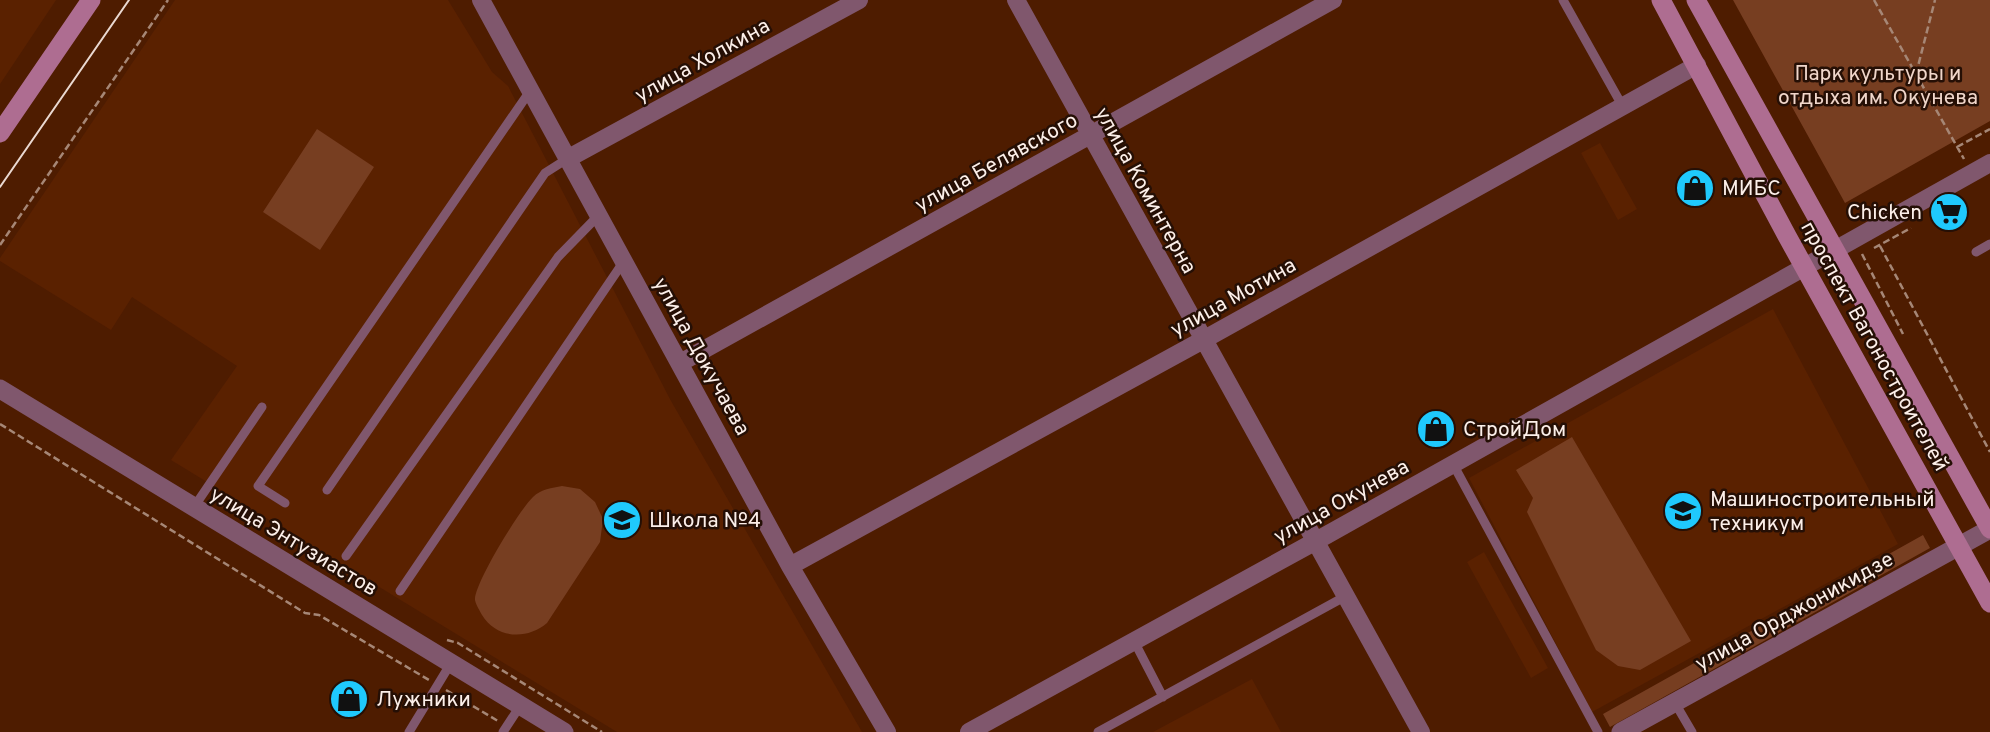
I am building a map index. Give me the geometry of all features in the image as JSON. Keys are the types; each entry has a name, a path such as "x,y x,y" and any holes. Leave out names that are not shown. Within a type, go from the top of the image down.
{"main road":[{"path":"0,133 91,0"},
{"name":"проспект Вагоностроителей","path":"1661,0 1804,267 1990,603"},
{"name":"проспект Вагоностроителей","path":"1696,0 1990,529"}],"street":[{"name":"улица Докучаева","path":"481,0 597,217 624,261 790,566 887,732"},
{"name":"улица Холкина","path":"567,159 859,0"},
{"name":"улица Коминтерна","path":"1016,0 1421,732"},
{"name":"улица Белявского","path":"680,363 1333,0"},
{"name":"улица Мотина","path":"790,566 1697,65"},
{"name":"улица Окунева","path":"969,732 1990,163"},
{"name":"улица Энтузиастов","path":"0,389 451,663 554,730"},
{"name":"улица Орджоникидзе","path":"1620,732 1990,529"}],"lane":[{"path":"1563,0 1623,107"},
{"path":"285,503 258,486 530,91"},
{"path":"327,490 545,173 567,159"},
{"path":"346,556 558,257 597,217"},
{"path":"1976,252 1990,243"},
{"path":"400,591 624,261"},
{"path":"194,507 262,407"},
{"path":"1453,464 1598,732"},
{"path":"1098,732 1346,596"},
{"path":"1134,641 1163,697"},
{"path":"409,732 451,663"},
{"path":"1675,702 1692,732"},
{"path":"505,729 520,706"}],"path":[{"path":"0,245 168,0"},
{"path":"1874,0 1972,173"},
{"path":"1916,74 1935,0"},
{"path":"1958,147 1990,129"},
{"path":"1880,246 1990,452"},
{"path":"0,424 305,613 319,615 438,685 505,729"}],"shaded area":[{"path":"0,0 56,0 0,84"},
{"path":"175,0 448,0 492,72 508,86 671,401 862,732 617,732 171,460 237,366 132,297 111,330 0,261 0,258"},
{"path":"1600,143 1637,209 1618,220 1581,153"},
{"name":"Машиностроительный техникум","path":"1773,309 1898,544 1592,712 1469,478"},
{"path":"1484,552 1548,668 1531,678 1467,562"},
{"path":"1252,679 1281,732 1153,732"}],"green space":[{"name":"Парк культуры и отдыха им. Окунева","path":"1733,0 1990,0 1990,121 1845,203"},
{"path":"317,129 374,167 320,250 263,212"},
{"path":"1572,437 1691,641 1640,670 1618,666 1596,650 1527,512 1533,498 1516,470"},
{"path":"562,486 580,489 595,502 603,519 600,542 547,623 531,632 504,633 488,623 482,615 475,600 477,591 499,547 527,504 540,492"},
{"path":"1923,535 1930,548 1610,727 1603,714"}],"tram line":[{"path":"0,187 129,0"}],"place":[{"name":"МИБС","path":"1695,188"},
{"name":"Chicken","path":"1949,212"},
{"name":"СтройДом","path":"1436,429"},
{"name":"Машиностроительный техникум","path":"1683,511"},
{"name":"Школа №4","path":"622,520"},
{"name":"Лужники","path":"349,699"}]}
